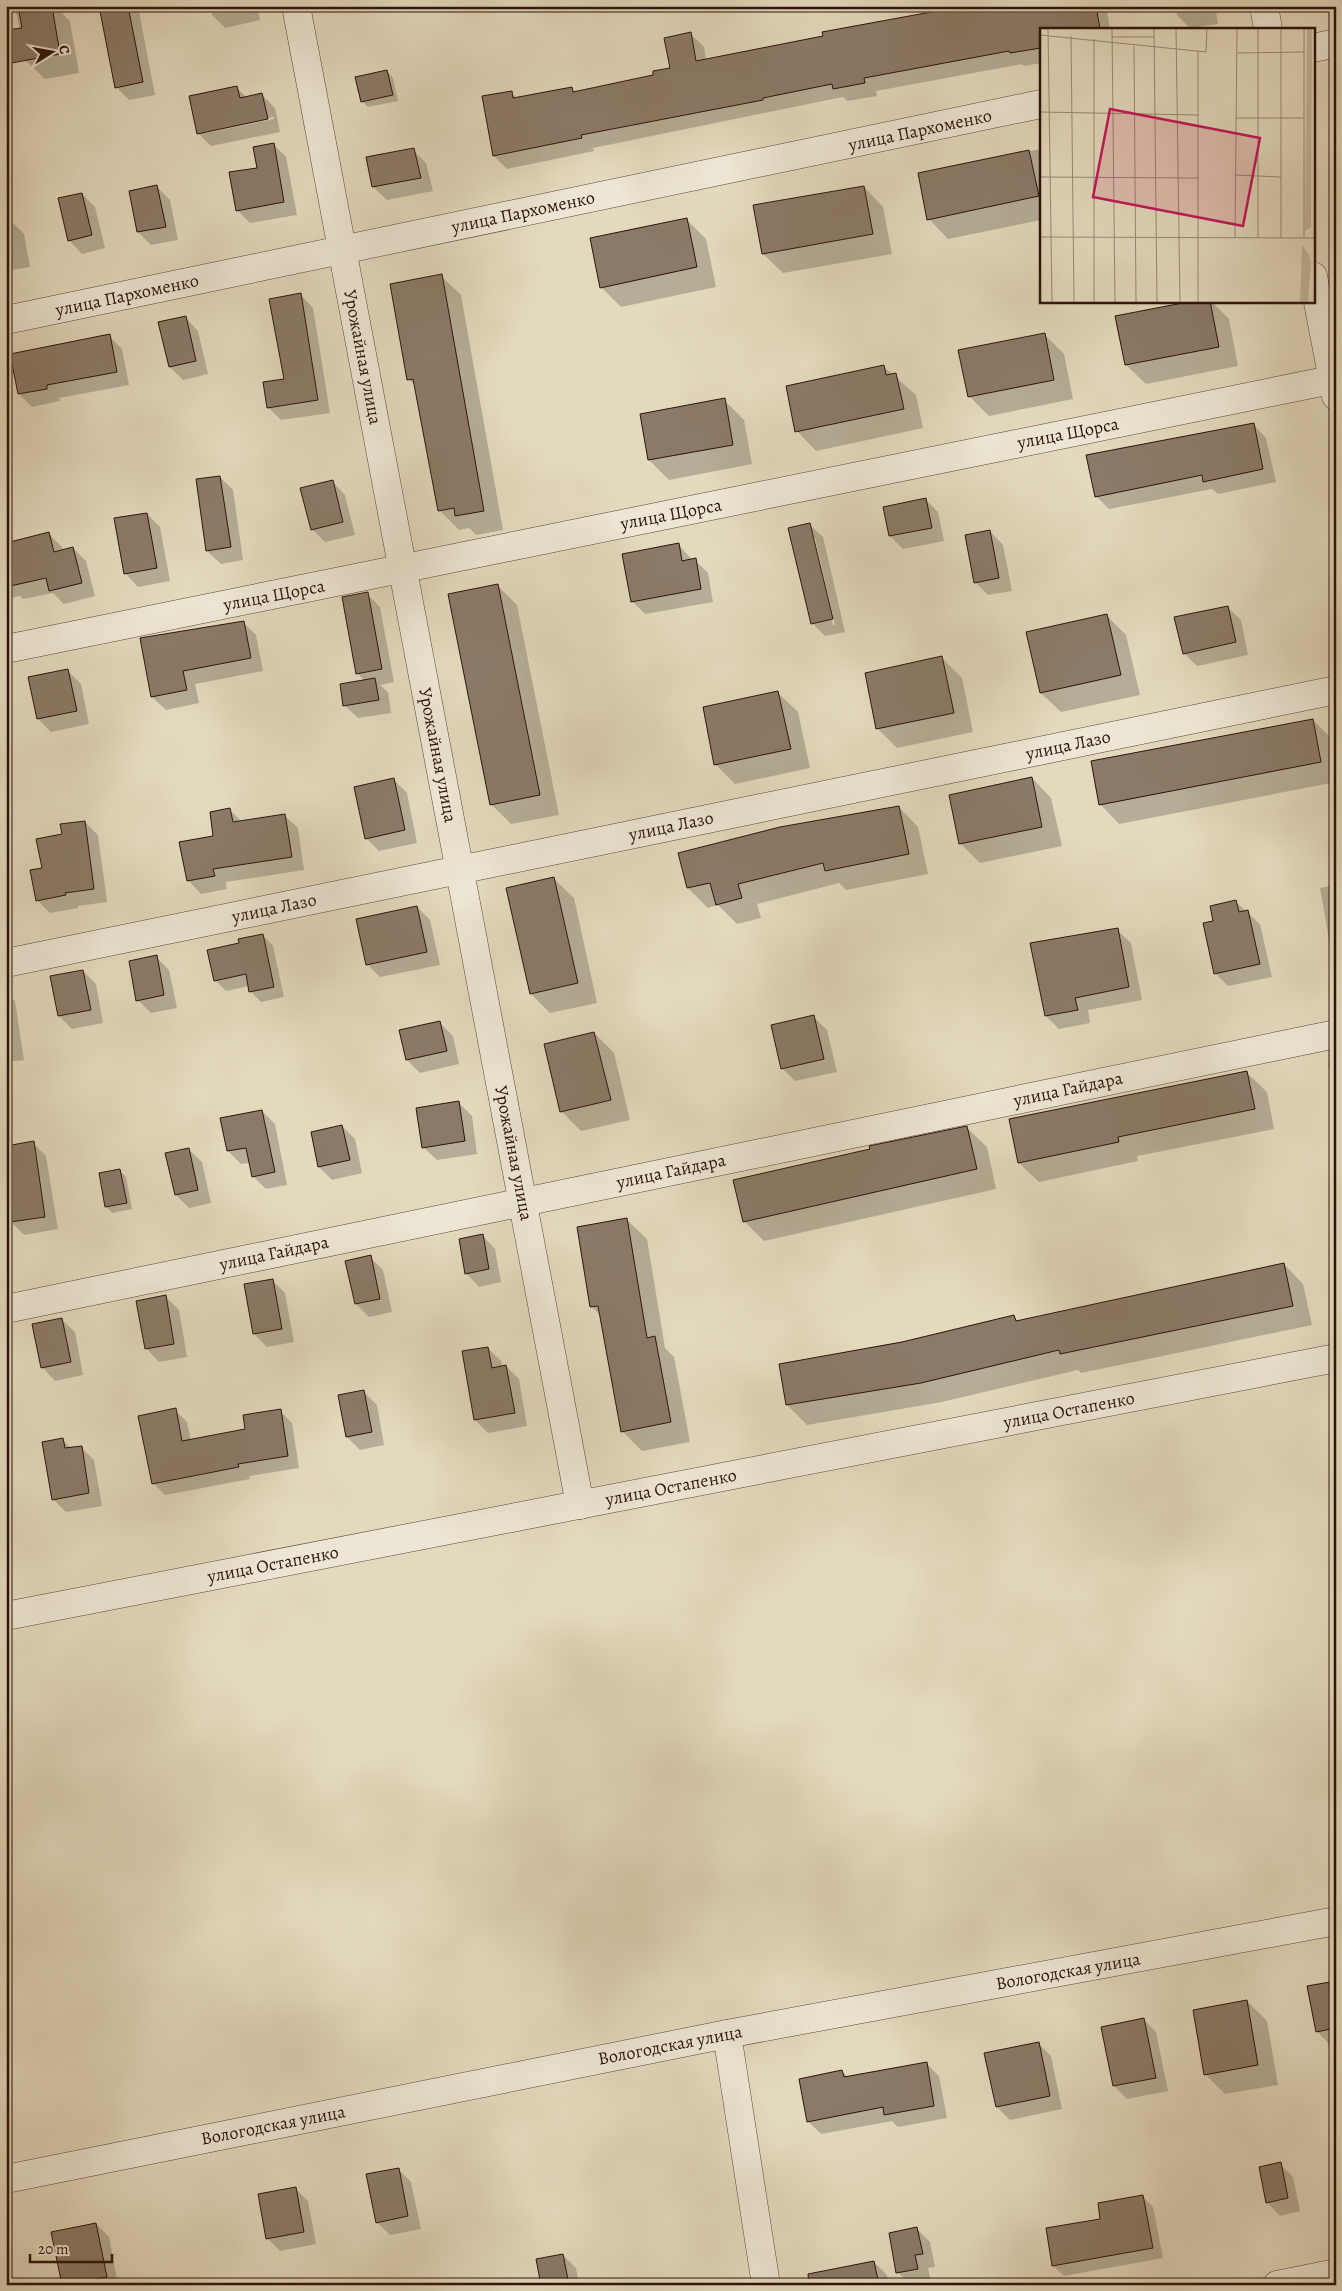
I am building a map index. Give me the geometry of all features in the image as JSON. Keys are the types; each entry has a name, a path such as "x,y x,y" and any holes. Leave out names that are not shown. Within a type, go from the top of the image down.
{"street":[{"name":"Урожайная улица","path":"296,6 580,1504"},
{"path":"1264,6 1268,28"},
{"path":"1314,48 1336,43"},
{"name":"улица Пархоменко","path":"6,320 1040,104"},
{"path":"1314,281 1335,385"},
{"name":"улица Щорса","path":"6,649 403,568 1335,385"},
{"name":"улица Лазо","path":"6,963 1336,690"},
{"name":"улица Гайдара","path":"6,1309 1336,1034"},
{"name":"улица Остапенко","path":"6,1616 1336,1358"},
{"name":"Вологодская улица","path":"6,2179 727,2034 1336,1921"},
{"path":"727,2034 766,2285"},
{"path":"1278,2285 1336,2273"}],"building":[{"path":"18,6 52,6 60,54 6,64 6,30 22,28"},
{"path":"99,6 128,6 143,82 115,88"},
{"path":"941,6 1096,6 1100,28 1040,28 1040,48 1010,53 1009,51 864,78 865,83 833,89 832,84 763,98 763,100 581,135 582,138 493,156 482,96 512,91 513,98 572,87 573,92 653,75 653,71 670,68 664,38 691,32 696,61 823,36 822,32 942,10"},
{"path":"387,70 393,95 361,102 355,77"},
{"path":"237,86 240,98 262,93 268,119 197,134 189,96"},
{"path":"274,143 284,202 236,211 229,172 257,168 253,147"},
{"path":"414,148 421,178 372,187 366,157"},
{"path":"1029,150 1039,196 927,220 918,173"},
{"path":"157,185 166,227 137,232 129,191"},
{"path":"864,186 873,234 762,254 753,205"},
{"path":"82,193 92,235 68,241 58,198"},
{"path":"687,218 697,267 600,288 590,238"},
{"path":"442,274 484,511 455,516 454,508 438,511 413,379 407,380 390,284"},
{"path":"301,293 318,400 267,408 263,382 284,379 269,299"},
{"path":"1188,302 1210,302 1219,347 1125,365 1115,316"},
{"path":"186,316 196,361 169,367 158,322"},
{"path":"1045,333 1054,380 968,397 958,350"},
{"path":"110,334 117,372 47,385 47,389 18,394 10,354"},
{"path":"884,365 886,375 896,373 904,409 795,432 786,386"},
{"path":"725,398 733,445 648,460 640,414"},
{"path":"1254,423 1263,469 1203,482 1202,475 1095,497 1086,455"},
{"path":"220,476 231,547 206,551 196,479"},
{"path":"333,480 343,522 311,530 300,488"},
{"path":"926,498 932,528 889,536 883,507"},
{"path":"147,513 157,568 124,574 114,518"},
{"path":"810,523 833,619 811,624 788,528"},
{"path":"990,530 999,578 974,583 965,535"},
{"path":"49,532 54,552 73,547 82,583 49,591 46,578 6,587 6,543"},
{"path":"679,543 682,561 696,558 701,589 631,602 622,554"},
{"path":"498,584 540,795 490,805 448,594"},
{"path":"368,592 382,669 356,674 342,597"},
{"path":"1228,606 1236,642 1183,654 1174,617"},
{"path":"1107,614 1121,675 1040,693 1026,632"},
{"path":"244,621 251,658 183,671 187,690 151,697 140,638"},
{"path":"942,656 954,713 876,729 865,673"},
{"path":"68,669 77,711 37,719 28,677"},
{"path":"375,678 379,700 343,706 340,684"},
{"path":"778,691 791,749 714,765 703,707"},
{"path":"1313,719 1321,762 1099,805 1091,761"},
{"path":"1032,777 1042,827 959,844 949,795"},
{"path":"394,778 405,830 365,839 354,787"},
{"path":"899,806 909,854 825,871 823,863 738,884 742,898 716,905 710,883 687,888 678,853 780,827"},
{"path":"230,808 233,822 285,814 292,857 213,869 215,876 187,881 179,842 213,836 210,812"},
{"path":"85,821 94,889 65,893 66,895 36,901 30,870 42,868 36,839 62,834 60,824"},
{"path":"554,877 578,983 530,994 506,888"},
{"path":"1236,900 1239,912 1248,910 1260,964 1214,974 1203,923 1213,921 1210,906"},
{"path":"417,906 427,952 366,965 356,919"},
{"path":"1118,928 1129,987 1075,998 1078,1010 1045,1016 1030,943"},
{"path":"263,934 274,987 249,992 246,974 214,981 207,950 239,943 238,939"},
{"path":"157,955 164,995 136,1001 129,961"},
{"path":"83,970 91,1010 58,1016 50,976"},
{"path":"814,1015 824,1059 781,1069 771,1025"},
{"path":"440,1021 447,1051 406,1060 399,1030"},
{"path":"594,1032 611,1100 560,1112 544,1044"},
{"path":"1247,1071 1255,1109 1118,1137 1119,1142 1018,1163 1009,1119"},
{"path":"459,1101 465,1141 422,1148 416,1108"},
{"path":"262,1110 275,1172 252,1177 246,1148 227,1151 220,1118"},
{"path":"342,1125 350,1160 318,1167 311,1132"},
{"path":"967,1126 977,1169 743,1222 733,1180 870,1149 869,1146"},
{"path":"34,1141 45,1217 10,1222 6,1198 6,1146"},
{"path":"189,1148 198,1190 175,1195 165,1153"},
{"path":"120,1169 127,1203 105,1207 99,1173"},
{"path":"627,1218 647,1338 655,1336 671,1422 621,1432 598,1306 590,1307 577,1227"},
{"path":"483,1234 489,1269 465,1274 459,1239"},
{"path":"371,1255 380,1299 355,1304 345,1261"},
{"path":"1284,1263 1293,1306 1060,1354 1059,1350 921,1383 786,1405 779,1364 902,1342 1014,1315 1016,1321"},
{"path":"273,1279 282,1329 253,1334 244,1284"},
{"path":"166,1295 174,1344 145,1349 136,1301"},
{"path":"62,1318 71,1362 41,1368 32,1324"},
{"path":"488,1347 492,1368 506,1365 515,1413 474,1420 462,1351"},
{"path":"364,1390 372,1432 346,1437 338,1395"},
{"path":"176,1408 182,1441 245,1429 243,1415 281,1409 288,1456 238,1464 239,1467 152,1484 138,1416"},
{"path":"63,1438 65,1448 82,1446 89,1493 52,1500 42,1442"},
{"path":"1336,1981 1336,2028 1316,2032 1307,1986"},
{"path":"1247,2000 1258,2065 1204,2075 1193,2010"},
{"path":"1144,2018 1156,2078 1113,2086 1101,2027"},
{"path":"1039,2042 1050,2096 996,2107 984,2053"},
{"path":"927,2062 934,2106 884,2115 883,2107 807,2122 799,2079 842,2070 844,2077"},
{"path":"1281,2162 1288,2198 1266,2203 1259,2167"},
{"path":"399,2168 408,2216 376,2223 366,2174"},
{"path":"296,2187 304,2232 266,2239 258,2194"},
{"path":"1143,2195 1153,2248 1052,2266 1046,2228 1100,2219 1098,2203"},
{"path":"96,2223 107,2277 62,2285 51,2232"},
{"path":"917,2227 923,2254 915,2255 918,2269 896,2273 889,2233"},
{"path":"563,2254 569,2285 541,2285 536,2259"},
{"path":"874,2261 879,2285 809,2285 808,2274"}]}
